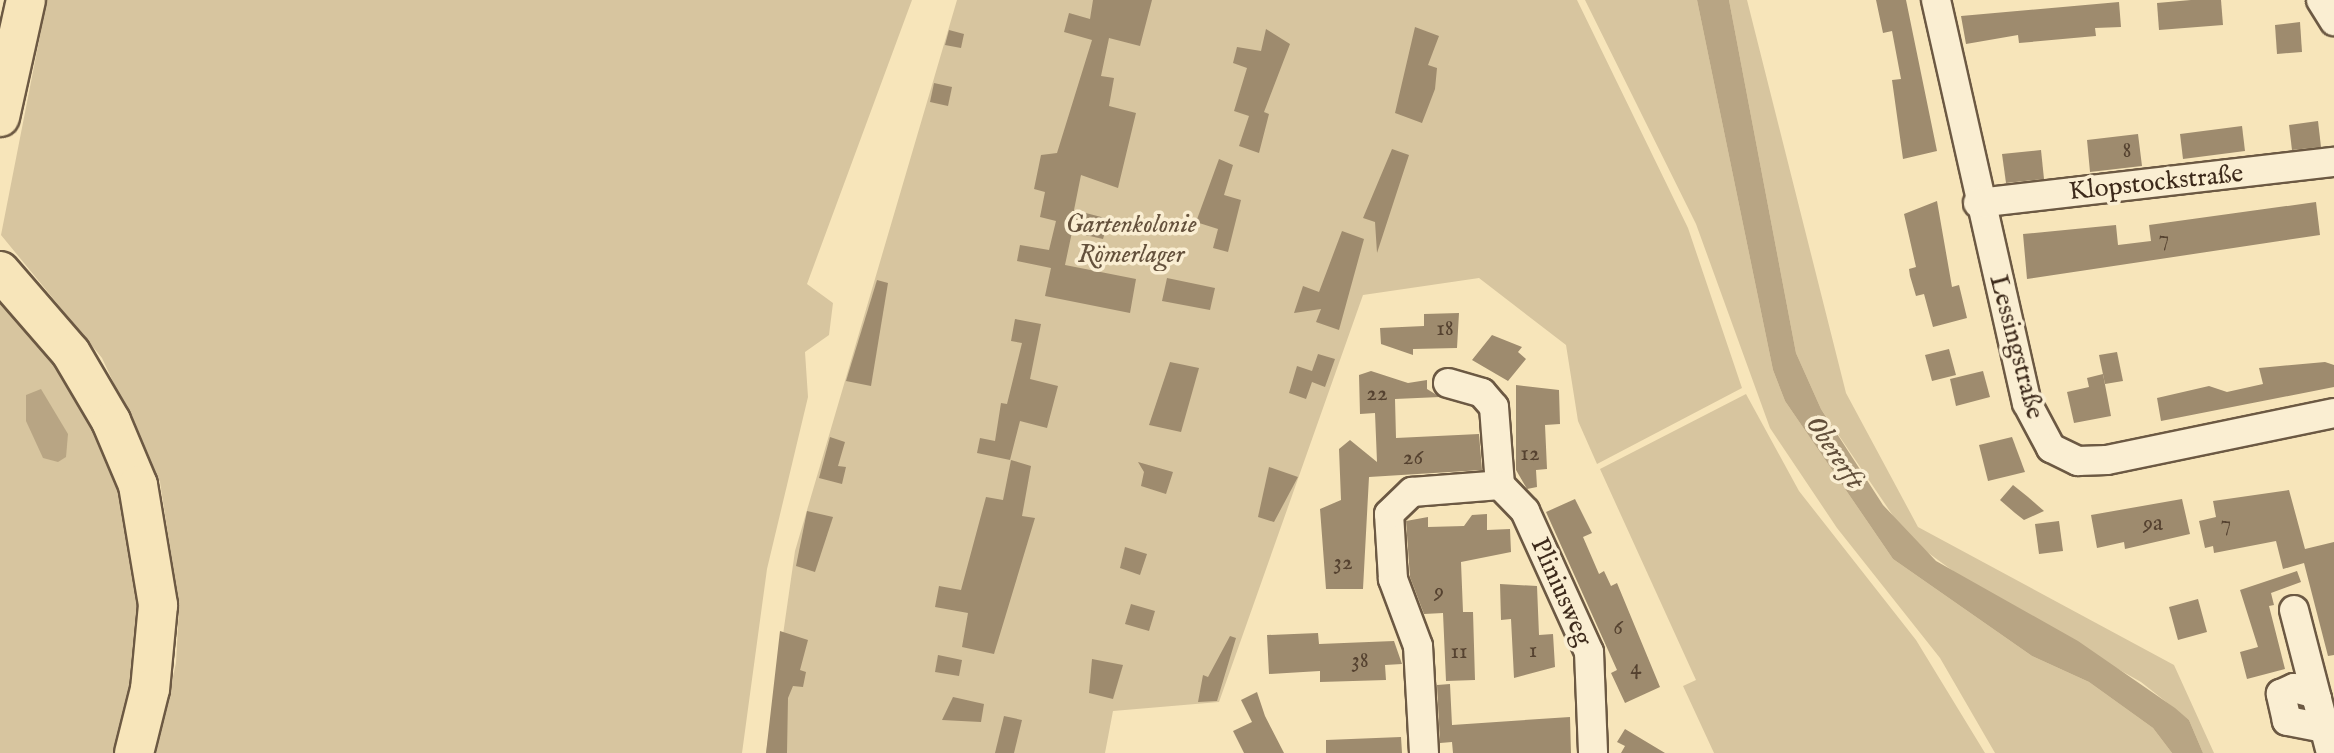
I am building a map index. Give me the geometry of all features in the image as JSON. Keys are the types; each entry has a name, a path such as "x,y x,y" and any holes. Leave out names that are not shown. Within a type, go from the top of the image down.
{"highway":[{"path":"0,117 26,0"},
{"path":"0,271 71,353 138,485 158,605 150,689 134,753"}],"street":[{"name":"Lessingstraße","path":"1936,0 1978,203 2028,403 2043,438 2058,453 2078,461 2107,460 2334,413"},
{"path":"2321,0 2334,22"},
{"name":"Klopstockstraße","path":"1978,203 2334,162"},
{"path":"1424,753 1418,646 1392,579 1389,514 1412,492 1500,485 1494,407 1482,393 1448,383"},
{"name":"Pliniusweg","path":"1500,485 1525,510 1589,652 1593,753"},
{"path":"2294,610 2327,740"},
{"path":"2317,699 2306,687 2294,688 2278,704 2287,721 2327,740"}],"green space":[{"path":"47,0 912,0 807,284 833,303 829,335 805,352 808,397 767,569 742,753 156,753 176,663 179,606 160,482 102,358 1,235"},
{"name":"Gartenkolonie Römerlager","path":"957,0 1577,0 1688,228 1742,388 1597,464 1578,421 1566,345 1479,278 1363,295 1219,702 1113,711 1105,753 766,753 795,551"},
{"path":"1585,0 1697,0 1773,370 1785,401 1893,559 2032,656 2089,682 2153,728 2172,753 1995,753 1940,658 1837,528 1770,428 1696,224"},
{"path":"1729,0 1747,0 1846,393 1918,527 2174,665 2214,753 2203,753 2189,720 2141,682 1983,593 1908,538 1821,409 1796,353"},
{"path":"0,297 89,394 145,562 125,753 0,753"},
{"path":"1746,394 1799,491 1916,640 1985,753 1714,753 1683,686 1696,680 1600,469"}],"water":[{"name":"Obererft","path":"1697,0 1729,0 1796,353 1821,409 1883,505 1936,561 2078,641 2175,708 2189,720 2203,753 2172,753 2153,728 2089,682 2032,656 1893,559 1785,401 1773,370"},
{"path":"41,389 68,434 66,457 58,462 43,458 26,421 26,395"}],"building":[{"path":"1093,0 1152,0 1140,46 1109,38 1101,76 1114,78 1109,106 1136,113 1118,188 1081,175 1074,210 1109,219 1103,239 1072,232 1065,265 1136,279 1130,313 1045,296 1051,268 1017,261 1020,245 1049,250 1056,221 1040,217 1045,192 1034,189 1041,155 1057,153 1092,40 1064,32 1069,13 1090,19"},
{"path":"1876,0 1906,0 1937,151 1903,159 1892,80 1901,79 1892,31 1883,33"},
{"path":"2221,0 2223,25 2159,30 2157,3"},
{"path":"2119,2 2121,27 2095,28 2096,36 2019,43 2018,35 1966,44 1961,16"},
{"path":"2300,22 2302,52 2277,54 2275,25"},
{"path":"1415,27 1439,36 1428,65 1437,68 1435,89 1422,123 1395,113"},
{"path":"1266,29 1290,44 1264,112 1269,114 1259,153 1239,146 1249,116 1234,111 1247,68 1233,63 1237,47 1261,51"},
{"path":"949,30 964,34 961,48 945,45"},
{"path":"934,83 952,87 948,106 930,102"},
{"path":"2318,121 2321,147 2292,150 2289,125"},
{"path":"2242,126 2245,151 2183,159 2180,134"},
{"path":"2138,134 2142,166 2090,172 2087,140"},
{"path":"1392,149 1409,155 1377,253 1375,222 1363,218"},
{"path":"2041,150 2044,179 2006,183 2002,154"},
{"path":"1219,159 1233,165 1224,195 1241,200 1228,252 1213,248 1218,229 1196,222"},
{"path":"1937,201 1952,287 1959,285 1967,318 1933,327 1924,294 1916,296 1910,276 1909,269 1916,267 1904,214"},
{"path":"2316,202 2320,235 2027,279 2023,234 2116,225 2118,245 2151,241 2149,225"},
{"path":"1342,231 1364,239 1339,330 1316,322 1321,309 1294,313 1303,286 1319,292"},
{"path":"1167,278 1215,288 1210,310 1162,301"},
{"path":"877,280 888,283 871,386 846,381"},
{"path":"1459,313 1457,348 1413,349 1413,355 1381,344 1380,328 1424,326 1424,314"},
{"path":"1015,319 1041,324 1030,379 1058,386 1047,428 1020,421 1010,460 977,453 980,438 995,441 1001,403 1007,404 1022,343 1011,341"},
{"path":"1492,335 1522,347 1518,352 1526,359 1508,381 1472,360"},
{"path":"1949,349 1956,375 1932,381 1925,355"},
{"path":"2117,352 2123,381 2105,384 2099,355"},
{"path":"1318,354 1335,359 1325,387 1312,382 1306,399 1289,393 1297,366 1312,371"},
{"path":"1170,362 1199,368 1181,432 1149,425"},
{"path":"2325,362 2334,365 2334,387 2161,421 2157,398 2209,386 2227,392 2263,384 2259,368"},
{"path":"1371,371 1408,383 1427,380 1427,389 1440,397 1395,399 1396,438 1479,434 1482,470 1369,477 1363,589 1326,589 1320,509 1341,500 1339,449 1350,440 1377,462 1375,413 1360,414 1359,375"},
{"path":"1983,371 1990,397 1956,406 1950,379"},
{"path":"2103,374 2111,416 2074,423 2067,392 2089,387 2087,378"},
{"path":"1516,385 1559,390 1560,424 1545,425 1547,469 1536,470 1537,487 1527,489 1516,470"},
{"path":"830,437 845,442 838,466 846,467 842,484 819,478"},
{"path":"2012,437 2025,472 1988,481 1979,445"},
{"path":"1011,460 1031,466 1022,516 1035,518 994,654 962,647 968,613 935,607 939,586 961,590 986,497 1003,500"},
{"path":"1138,462 1173,472 1166,494 1141,486 1144,472"},
{"path":"1269,467 1298,477 1274,522 1258,517"},
{"path":"2013,485 2044,511 2024,520 2015,513 2000,500"},
{"path":"2289,490 2305,549 2334,542 2334,655 2328,656 2304,563 2283,569 2276,541 2214,553 2213,546 2205,548 2199,521 2216,517 2213,501"},
{"path":"1575,499 1592,533 1583,537 1599,574 1604,571 1611,586 1617,583 1660,687 1625,703 1611,673 1617,670 1546,512"},
{"path":"2182,499 2190,534 2125,549 2124,542 2097,548 2091,515"},
{"path":"807,511 833,517 815,572 796,566"},
{"path":"1487,514 1487,530 1510,529 1511,552 1461,562 1463,612 1473,612 1475,680 1446,681 1443,613 1424,614 1410,577 1406,521 1428,517 1428,527 1464,526 1472,515"},
{"path":"2059,521 2063,551 2039,554 2035,524"},
{"path":"1125,547 1147,554 1140,575 1120,568"},
{"path":"2297,571 2301,582 2271,593 2274,605 2269,606 2285,669 2247,679 2240,652 2258,647 2240,590"},
{"path":"1500,584 1537,586 1539,635 1553,634 1555,667 1514,678 1511,619 1501,620"},
{"path":"2198,599 2207,632 2178,640 2169,607"},
{"path":"1131,604 1155,611 1149,631 1125,624"},
{"path":"780,631 808,640 800,670 806,672 803,687 793,686 788,698 787,753 766,753"},
{"path":"1318,633 1319,644 1394,641 1402,664 1385,665 1386,680 1320,682 1320,671 1269,674 1267,635"},
{"path":"1230,636 1236,638 1217,701 1198,702 1203,675 1208,677"},
{"path":"938,655 962,660 959,676 935,672"},
{"path":"1092,659 1123,665 1113,699 1089,693"},
{"path":"1450,684 1452,725 1570,717 1571,753 1453,753 1452,742 1440,743 1437,685"},
{"path":"1257,692 1265,716 1284,753 1244,753 1233,731 1252,722 1241,700"},
{"path":"953,697 984,704 981,722 942,720"},
{"path":"1004,716 1022,720 1014,753 995,753"},
{"path":"1625,729 1665,753 1621,753 1625,746 1617,742"},
{"path":"1401,737 1402,753 1326,753 1326,740"}]}
